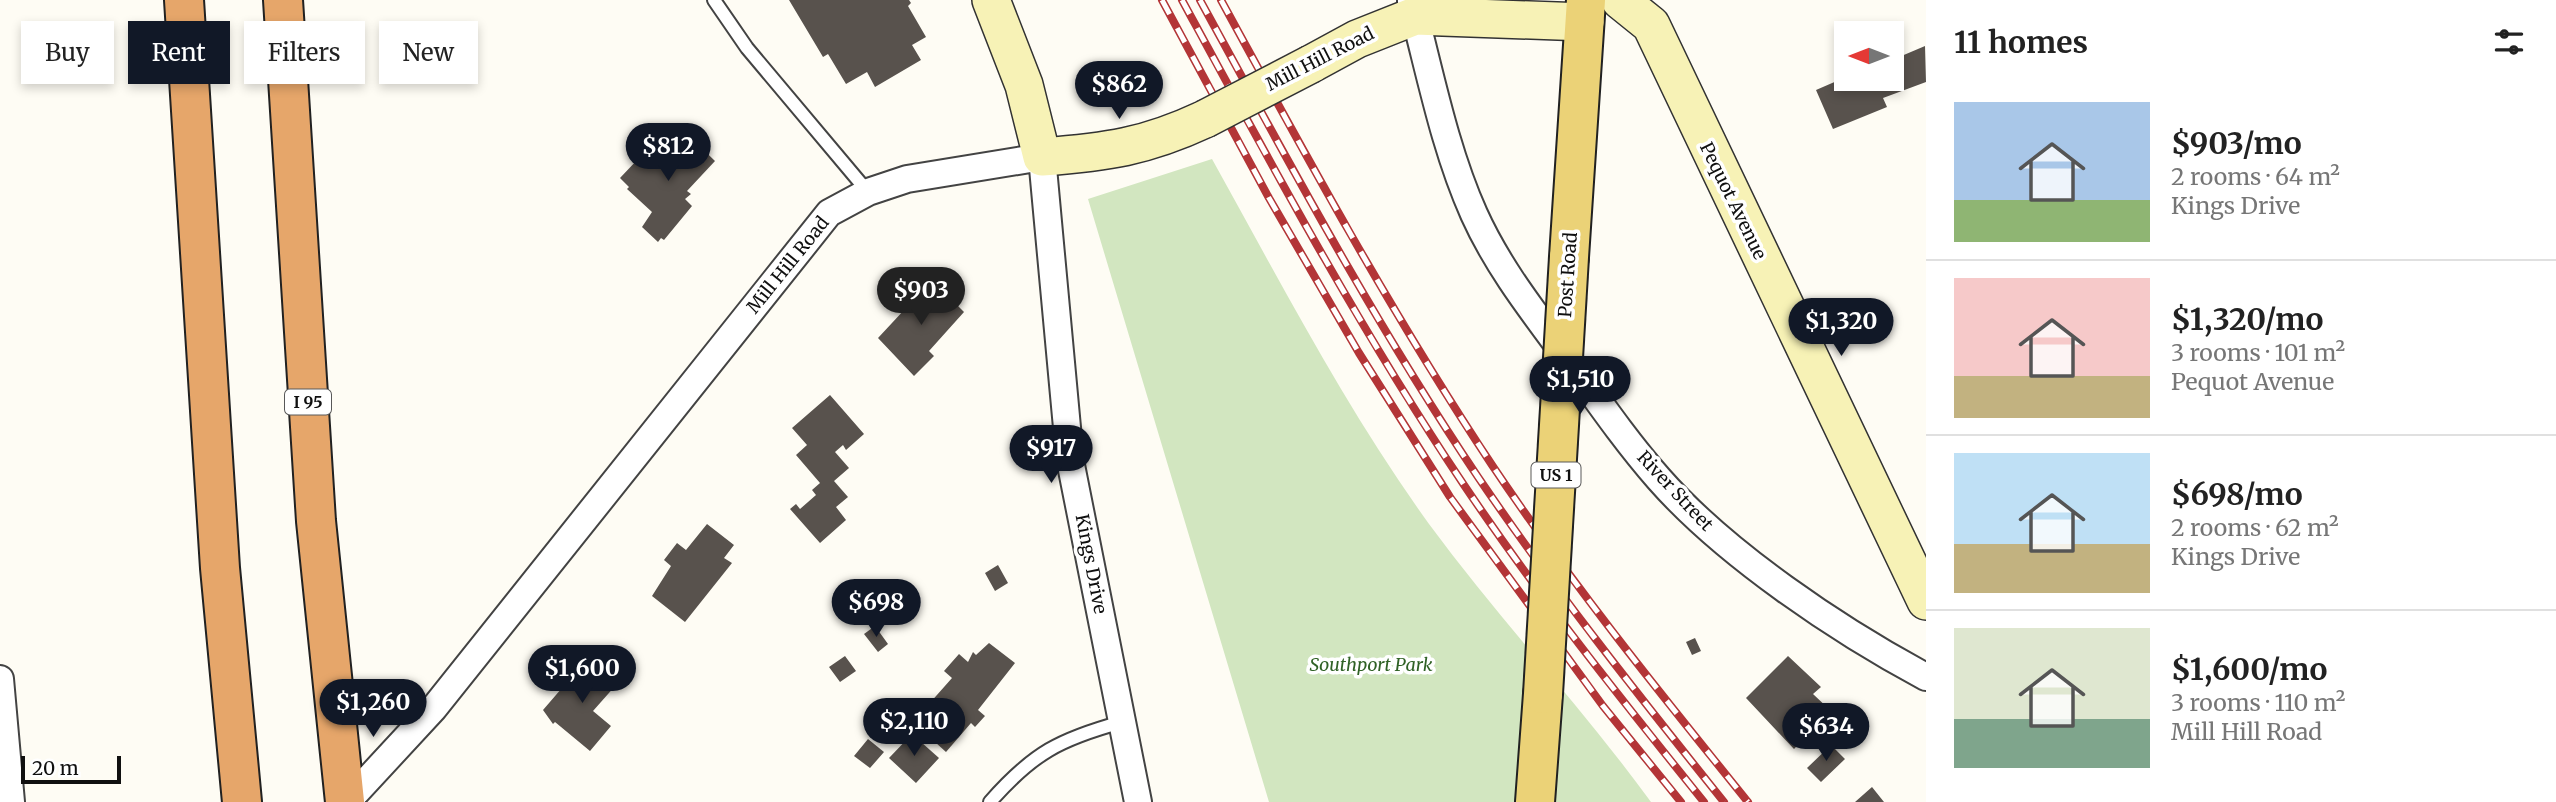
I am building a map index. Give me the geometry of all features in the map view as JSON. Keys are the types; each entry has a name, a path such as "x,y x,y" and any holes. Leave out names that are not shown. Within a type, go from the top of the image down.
{"highway":[{"path":"184,0 220,568 242,802"},
{"name":"I 95","path":"283,0 316,521 346,802"}],"main road":[{"path":"991,0 1024,85 1042,157"},
{"name":"Pequot Avenue","path":"1620,0 1651,25 1703,140 1926,601"},
{"name":"Mill Hill Road","path":"1042,157 1111,152 1137,146 1205,120 1413,8 1586,11"},
{"name":"Post Road","path":"1535,802 1586,11"}],"street":[{"name":"River Street","path":"1413,8 1451,149 1485,236 1497,261 1608,415 1660,480 1728,546 1836,622 1926,677"},
{"name":"Mill Hill Road","path":"346,802 434,708 829,214 868,192 907,179 1042,157"},
{"name":"Kings Drive","path":"1042,157 1070,460 1138,802"},
{"path":"0,678 11,802"}],"lane":[{"path":"714,0 747,48 868,192"},
{"path":"990,802 1019,769 1050,748 1082,733 1122,722"}],"green space":[{"name":"Southport Park","path":"1212,159 1342,391 1429,524 1483,594 1597,731 1651,802 1269,802 1088,199"}],"building":[{"path":"789,0 909,0 911,3 908,6 926,37 912,45 921,60 875,87 867,72 846,84 828,54 823,57"},
{"path":"1925,46 1926,82 1904,90 1904,55"},
{"path":"1834,82 1834,91 1902,91 1883,98 1887,107 1833,129 1816,90"},
{"path":"683,130 715,161 687,191 691,194 685,199 692,206 664,240 661,238 658,242 642,227 652,212 627,189 629,187 620,178 638,159 647,168"},
{"path":"932,280 964,312 929,351 934,356 914,376 878,338"},
{"path":"830,395 864,434 846,450 843,445 835,452 849,468 834,481 848,497 836,507 846,520 820,543 790,509 796,504 800,509 816,495 812,490 820,483 796,455 807,445 792,428"},
{"path":"707,524 734,545 724,558 732,563 685,622 652,596 671,566 664,560 677,543 686,550"},
{"path":"998,565 1008,583 995,591 985,573"},
{"path":"875,626 888,644 878,652 864,634"},
{"path":"1695,638 1701,651 1692,655 1686,642"},
{"path":"989,643 1015,663 978,710 985,716 975,727 971,723 946,752 913,722 952,678 944,671 959,654 968,662 973,652 976,655"},
{"path":"845,656 856,671 840,682 829,667"},
{"path":"1788,656 1821,687 1813,694 1831,711 1794,749 1746,698"},
{"path":"587,660 616,685 593,711 611,726 590,751 555,722 553,724 543,710 568,681 565,679 571,671 575,674"},
{"path":"912,734 939,758 916,783 889,758"},
{"path":"868,739 884,752 870,768 854,756"},
{"path":"1831,745 1845,759 1821,782 1807,768"},
{"path":"1872,787 1884,802 1855,802"}],"railway":[{"path":"1162,0 1269,198 1359,353 1450,497 1603,706 1681,802"},
{"path":"1182,0 1317,246 1464,485 1551,606 1704,802"},
{"path":"1200,0 1333,242 1440,419 1507,519 1567,601 1724,802"},
{"path":"1221,0 1318,177 1455,409 1522,509 1585,595 1748,802"}]}
